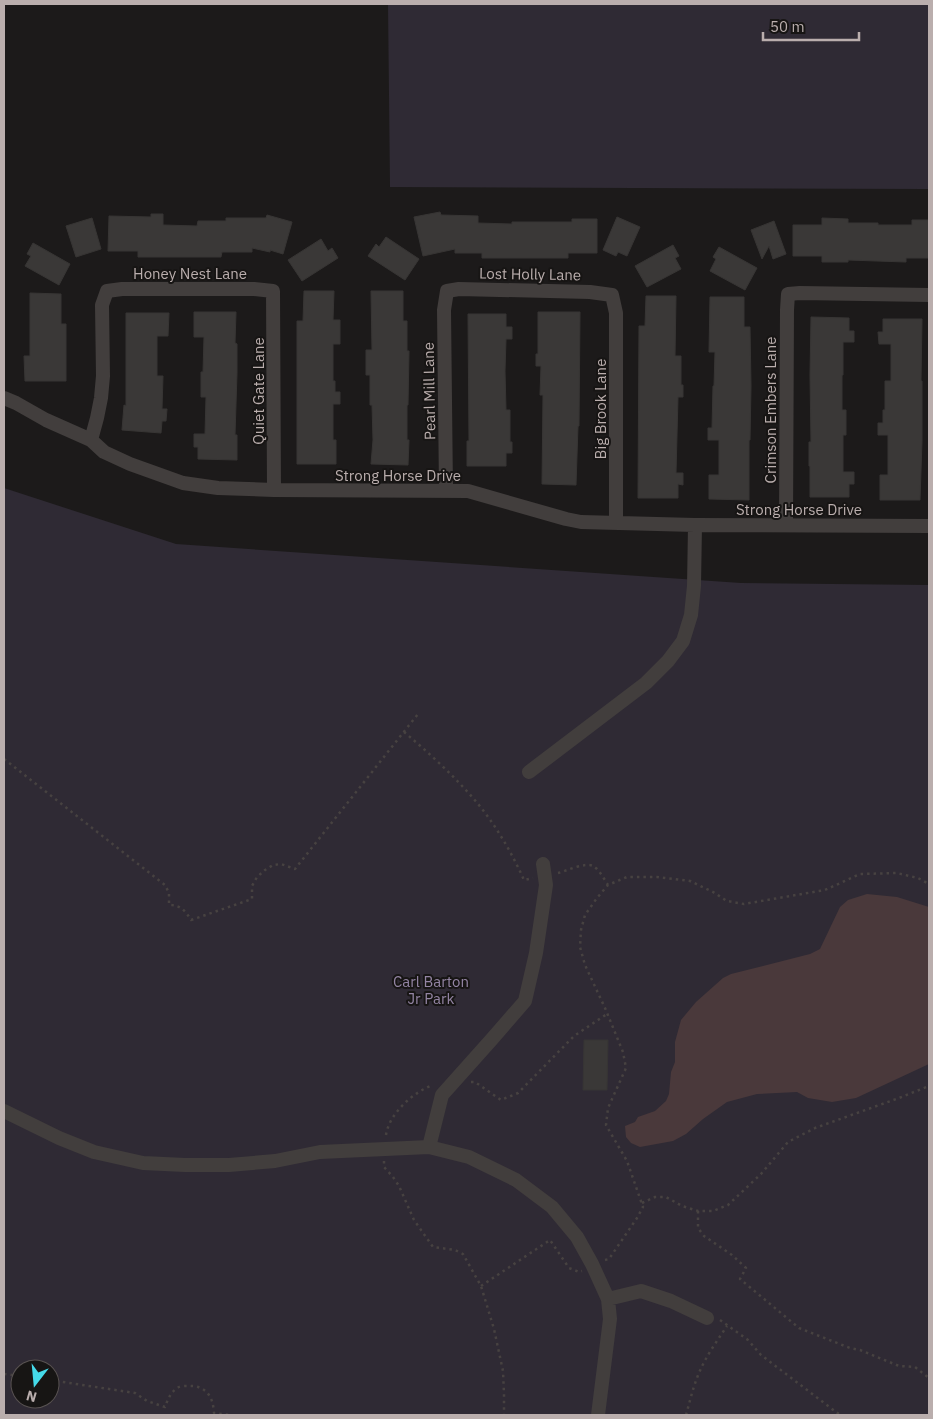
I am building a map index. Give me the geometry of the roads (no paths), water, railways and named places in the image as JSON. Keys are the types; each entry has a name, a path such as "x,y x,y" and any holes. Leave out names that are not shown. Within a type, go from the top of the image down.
{"street":[{"name":"Honey Nest Lane","path":"91,440 101,398 103,376 102,306 107,291 122,289 254,289 273,291"},
{"name":"Lost Holly Lane","path":"447,291 459,289 590,292 612,296"},
{"name":"Quiet Gate Lane","path":"273,291 274,490"},
{"name":"Pearl Mill Lane","path":"446,492 444,310 447,291"},
{"name":"Crimson Embers Lane","path":"786,525 788,294 929,295"},
{"name":"Big Brook Lane","path":"612,296 616,313 616,523"},
{"name":"Strong Horse Drive","path":"4,398 46,420 91,440 104,452 130,464 183,483 218,488 468,491 582,522 695,525 929,526"},
{"path":"529,772 646,683 668,661 683,641 691,615 694,586 695,525"},
{"path":"429,1147 442,1094 525,1001 536,953 546,885 544,871"},
{"path":"4,1111 59,1138 94,1152 143,1163 229,1165 275,1161 320,1152 429,1147 469,1157 516,1180 552,1208 577,1237 608,1298 610,1318 598,1415"},
{"path":"608,1298 641,1291 712,1318"}],"park label":[{"name":"Carl Barton Jr Park","path":"431,990"}]}
